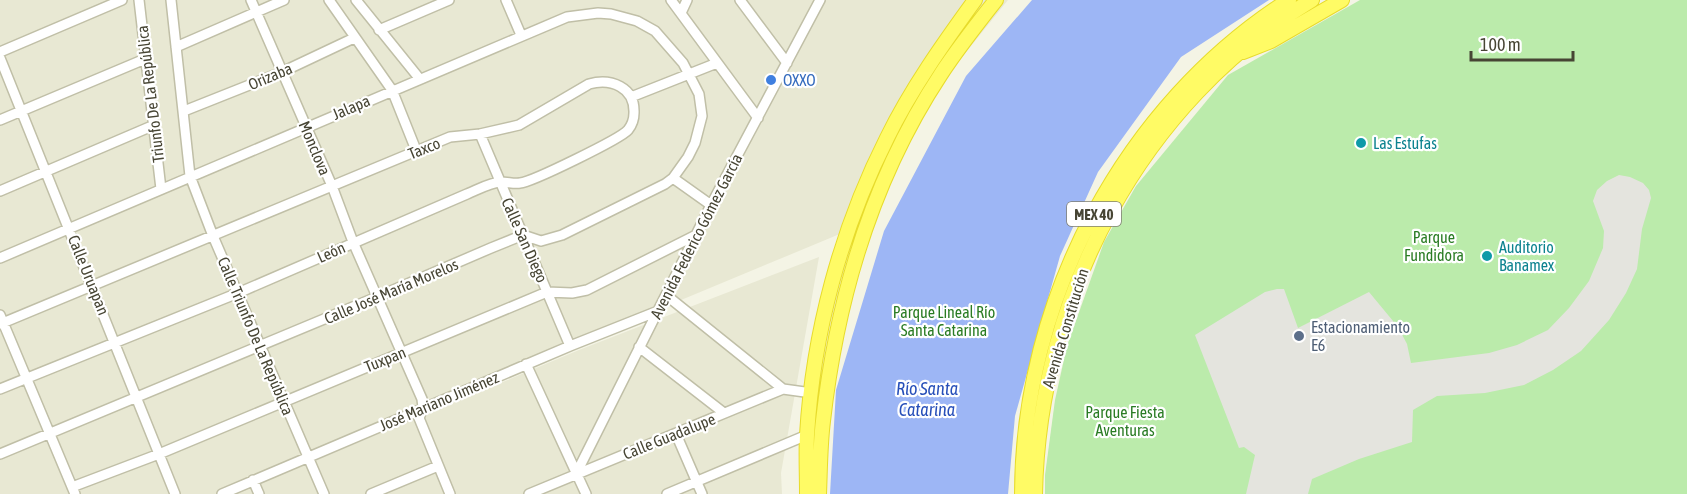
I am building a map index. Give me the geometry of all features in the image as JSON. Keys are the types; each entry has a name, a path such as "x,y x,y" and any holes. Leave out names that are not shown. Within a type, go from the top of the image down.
{"highway":[{"path":"807,494 807,435 812,393 822,322 840,255 878,156 930,62 975,0"},
{"path":"819,494 830,366 857,250 888,173 923,105 941,74 996,0"},
{"name":"Avenida Constitución","path":"1022,494 1028,412 1042,342 1065,275 1095,211 1133,151 1177,96 1228,46 1289,0"},
{"name":"Avenida Constitución","path":"1035,494 1040,425 1051,366 1070,302 1087,258 1113,206 1144,156 1187,103 1235,55 1268,28 1312,0"},
{"path":"1235,55 1271,41 1342,0"},
{"path":"923,105 948,45 949,35"},
{"path":"878,156 915,120"},
{"path":"807,459 825,407"}],"street":[{"path":"0,52 122,0"},
{"name":"Triunfo De La República","path":"139,0 161,189"},
{"name":"Calle Triunfo De La República","path":"171,0 190,176 213,236 324,494"},
{"name":"Monclova","path":"251,0 422,399 423,408 419,418 450,494"},
{"path":"176,47 284,0"},
{"path":"329,0 392,90 416,150"},
{"path":"356,0 419,78"},
{"path":"379,30 449,0"},
{"path":"506,0 521,35"},
{"path":"671,0 758,118"},
{"path":"681,13 687,0"},
{"path":"740,0 787,63"},
{"name":"Avenida Federico Gómez García","path":"576,474 711,205 820,0"},
{"name":"Jalapa","path":"0,258 567,17 588,13 611,14 637,21 655,31 674,50 690,74"},
{"name":"Orizaba","path":"184,111 282,72 354,38"},
{"name":"Calle Uruapan","path":"0,58 175,494"},
{"path":"0,120 145,59"},
{"path":"631,97 717,63"},
{"name":"Calle José María Morelos","path":"0,454 523,236 541,241 562,235 673,178 695,143 702,116 699,94 690,74"},
{"name":"Taxco","path":"1,320 93,286 450,137 480,134 519,124 578,89 600,81 620,85 631,97"},
{"name":"León","path":"0,388 238,293 353,242 499,182 519,184 528,181 628,130 633,122 634,106 631,97"},
{"path":"0,191 152,126"},
{"name":"Calle San Diego","path":"480,134 570,345"},
{"path":"673,178 711,205"},
{"name":"Tuxpan","path":"74,491 547,292 572,293 588,290 696,235"},
{"path":"666,295 783,389"},
{"name":"José Mariano Jiménez","path":"222,494 570,345 658,311"},
{"path":"1,320 74,491"},
{"path":"639,347 724,413"},
{"path":"526,364 586,494"},
{"name":"Calle Guadalupe","path":"529,494 783,389 812,393"},
{"path":"676,434 702,494"},
{"path":"667,494 807,435"},
{"path":"371,494 438,466"},
{"path":"253,480 259,494"}],"shaded area":[{"path":"0,0 1008,0 872,169 847,231 215,494 78,494 0,310"},
{"name":"Estacionamiento E6","path":"1619,175 1643,183 1649,190 1651,198 1642,229 1637,269 1626,293 1609,320 1581,351 1553,370 1524,385 1485,393 1437,396 1413,410 1412,442 1359,459 1312,479 1308,494 1246,494 1255,455 1244,447 1239,448 1195,335 1265,292 1284,289 1298,328 1369,292 1398,327 1407,344 1411,363 1489,353 1517,345 1548,330 1569,308 1589,281 1603,248 1604,231 1593,201 1597,190 1607,181"},
{"path":"819,257 781,473 782,494 235,494 579,350"},
{"path":"0,319 73,494 0,494"}],"green space":[{"name":"Parque Fundidora","path":"1360,0 1687,0 1687,494 1045,494 1045,475 1055,400 1067,346 1104,242 1136,186 1228,75"}],"water":[{"name":"Río Santa Catarina","path":"1032,0 1269,0 1181,57 1098,172 1060,256 1015,416 1008,494 830,494 836,390 884,231 966,76"}],"place":[{"name":"OXXO","path":"771,80"},
{"name":"Las Estufas","path":"1361,143"},
{"name":"Auditorio Banamex","path":"1487,256"},
{"name":"Estacionamiento E6","path":"1299,336"}],"park label":[{"name":"Parque Lineal Río Santa Catarina","path":"944,321"},
{"name":"Parque Fiesta Aventuras","path":"1125,421"}]}
